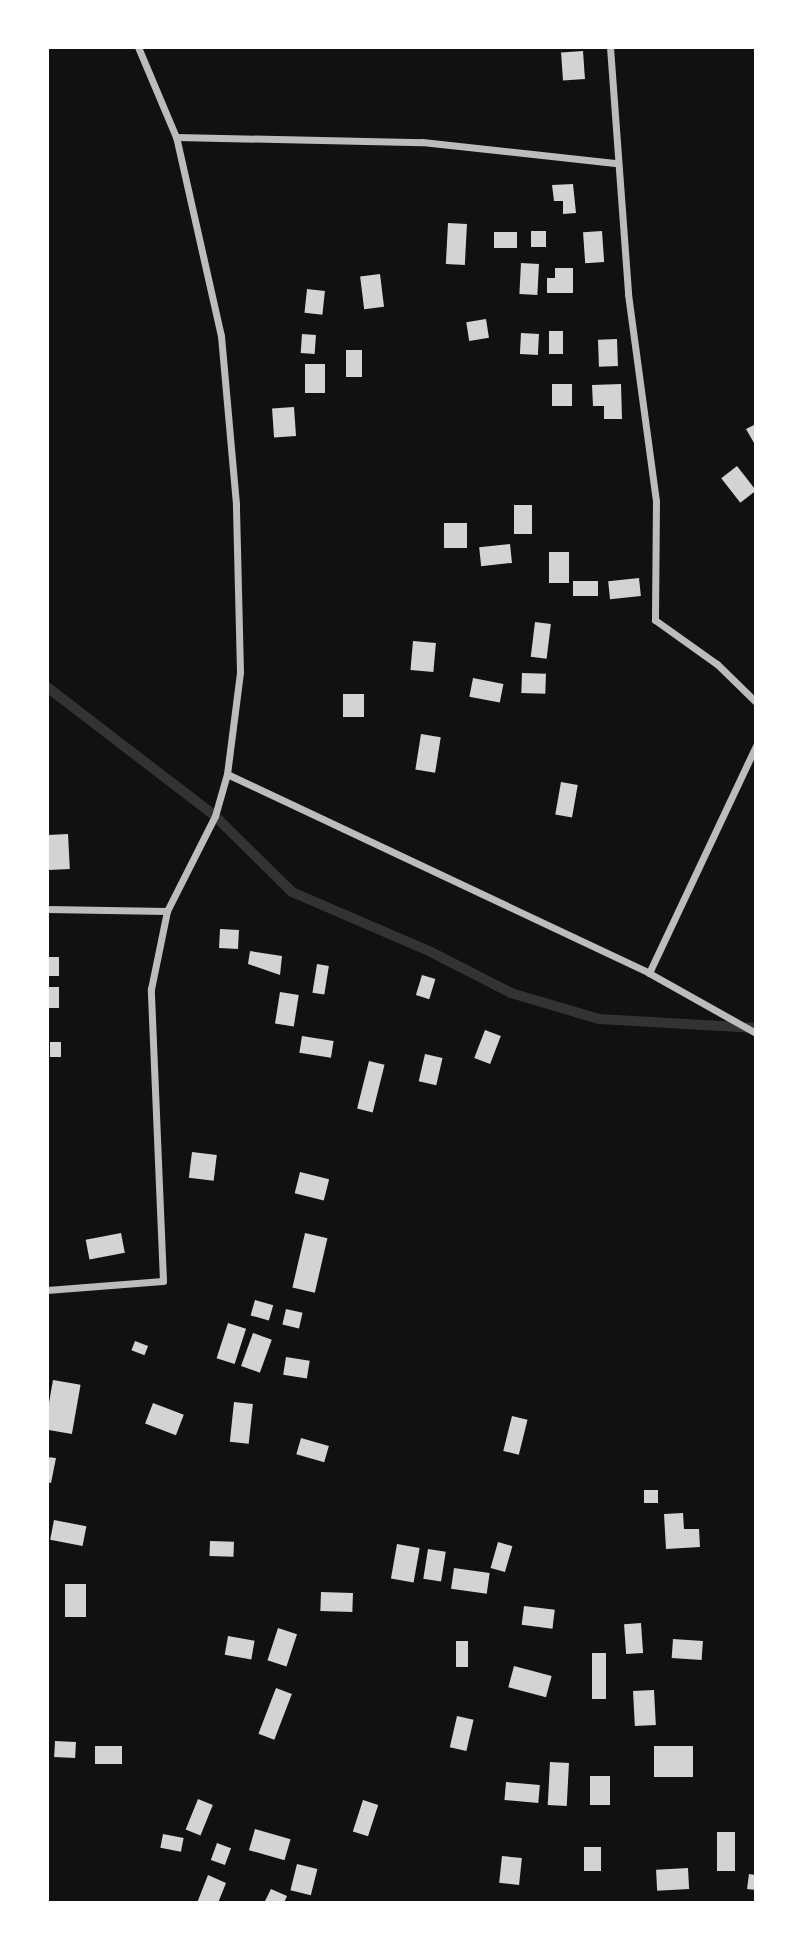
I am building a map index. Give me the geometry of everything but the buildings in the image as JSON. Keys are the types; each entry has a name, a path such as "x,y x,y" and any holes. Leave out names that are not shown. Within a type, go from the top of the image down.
{"street":[{"path":"47,1290 163,1281 151,989 167,911 215,816 227,774 240,672 236,504 221,336 176,136 138,47"},
{"path":"610,47 615,163 639,391 653,464 655,620 717,664 756,702"},
{"path":"176,136 422,142 615,163"},
{"path":"649,973 756,746"},
{"path":"227,774 649,973 756,1034"},
{"path":"47,909 167,911"}],"waterway":[{"path":"47,687 215,816 292,892 431,952 511,993 599,1019 756,1028"}]}
